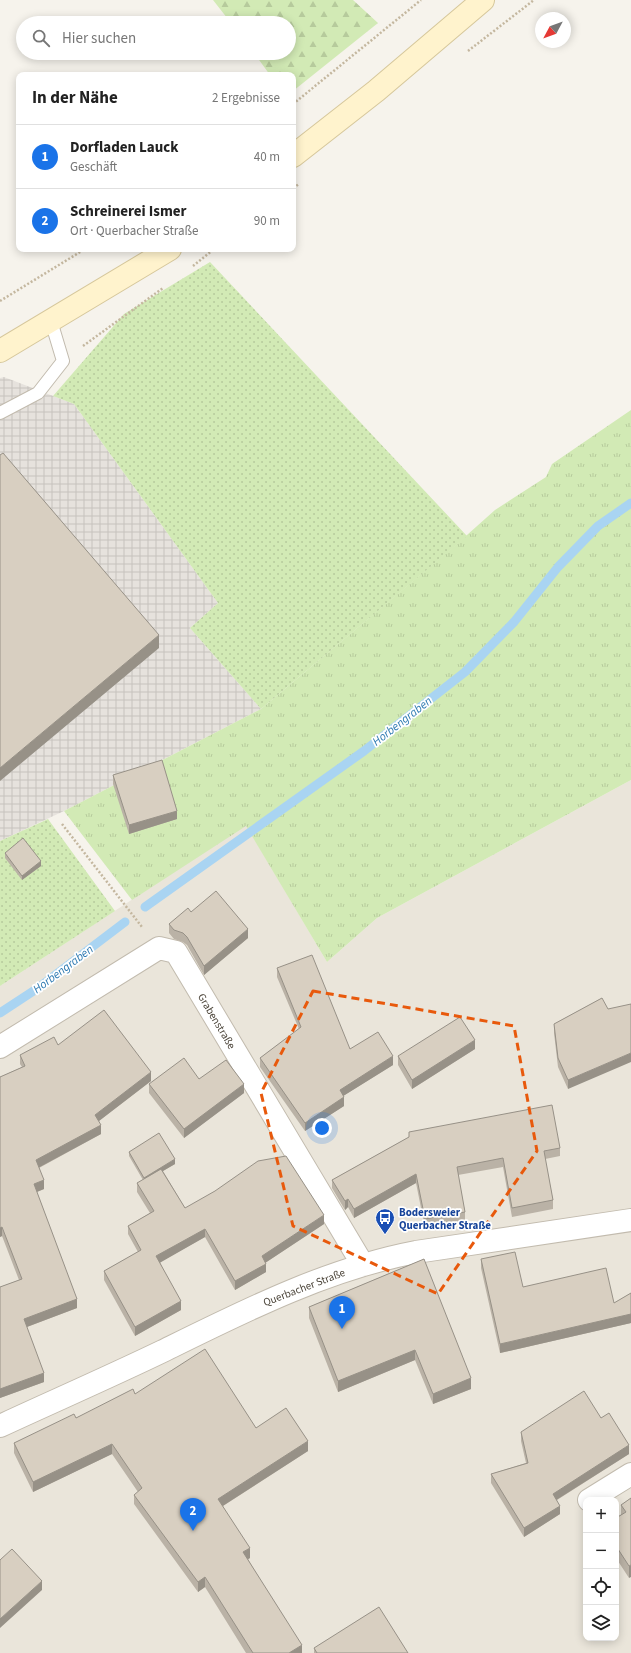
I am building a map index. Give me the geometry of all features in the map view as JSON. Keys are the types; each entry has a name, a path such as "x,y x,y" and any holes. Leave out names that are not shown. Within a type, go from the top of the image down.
{"main road":[{"path":"296,154 376,91 483,0"},
{"path":"0,351 165,252"}],"street":[{"path":"0,1047 159,948"},
{"name":"Grabenstraße","path":"159,948 176,952 363,1265"},
{"name":"Querbacher Straße","path":"0,1426 146,1359 274,1297 363,1265 389,1257 416,1252 631,1220"},
{"path":"595,1497 631,1474"}],"lane":[{"path":"0,413 38,393 63,361 51,321"}],"path":[{"path":"296,102 421,0"},
{"path":"0,301 80,252"},
{"path":"187,270 210,252"},
{"path":"63,361 168,284"},
{"path":"62,824 159,948"}],"highlighted area":[{"path":"313,991 514,1026 537,1151 438,1294 293,1226 261,1093"}],"shaded area":[{"path":"4,377 74,404 218,603 190,628 261,709 64,811 0,841 0,378"},
{"path":"631,780 631,1653 0,1653 0,986 246,825 327,962 377,918"}],"green space":[{"path":"213,0 353,0 378,23 296,89 296,72 268,72 259,60 296,60 296,16 226,16"},
{"path":"210,262 467,536 261,709 190,628 218,603 74,404 53,396 124,314"},
{"path":"631,410 631,780 377,918 327,962 246,826 132,900 64,811 261,709 495,510 546,477 552,464"},
{"path":"48,819 115,911 0,986 0,841"}],"building":[{"path":"3,453 159,635 0,768 0,455"},
{"path":"162,760 177,811 129,825 113,775"},
{"path":"23,838 41,861 22,876 5,853"},
{"path":"216,891 248,929 204,966 187,937 183,933 174,930 169,924 188,908 191,912"},
{"path":"312,955 350,1049 378,1032 393,1056 340,1090 344,1097 305,1123 260,1058 301,1027 277,968"},
{"path":"602,998 608,1009 631,1004 631,1053 568,1080 558,1058 554,1024"},
{"path":"104,1010 151,1072 95,1115 101,1125 36,1160 44,1180 34,1184 77,1299 24,1319 44,1373 0,1389 0,1287 22,1279 2,1227 0,1228 0,1077 25,1066 20,1055 54,1037 58,1045"},
{"path":"460,1017 475,1040 412,1080 398,1056"},
{"path":"184,1058 199,1079 226,1060 244,1084 184,1129 149,1084"},
{"path":"552,1105 560,1148 544,1151 553,1200 512,1208 503,1158 457,1167 465,1212 425,1219 416,1174 354,1209 348,1199 345,1201 332,1180 409,1137 409,1132"},
{"path":"159,1133 175,1159 144,1178 129,1152"},
{"path":"286,1156 324,1215 262,1256 266,1264 235,1281 205,1229 156,1256 181,1301 135,1327 104,1271 141,1250 128,1226 154,1211 137,1183 161,1169 185,1208 215,1191 258,1161"},
{"path":"515,1252 523,1287 606,1268 614,1303 631,1293 631,1314 500,1344 481,1259"},
{"path":"424,1259 471,1378 433,1394 415,1350 338,1381 309,1307"},
{"path":"205,1349 256,1428 286,1408 308,1441 218,1499 250,1548 243,1552 302,1645 289,1653 253,1653 205,1577 198,1582 134,1495 142,1488 112,1444 33,1482 14,1443 74,1414 76,1418 133,1389 135,1394"},
{"path":"584,1391 601,1418 609,1413 629,1445 553,1494 560,1506 524,1528 491,1474 528,1463 521,1432"},
{"path":"631,1498 631,1565 629,1566 619,1551 619,1516 626,1512 621,1505"},
{"path":"12,1549 42,1581 0,1619 0,1560"},
{"path":"379,1607 408,1653 317,1653 314,1648"}],"waterway":[{"name":"Horbengraben","path":"145,907 364,751 465,672 514,622 558,567 598,526 631,503"},
{"name":"Horbengraben","path":"0,1013 38,988 125,922"}],"place":[{"name":"Bodersweier Querbacher Straße","path":"385,1235"},
{"name":"Dorfladen Lauck","path":"342,1329"},
{"name":"Schreinerei Ismer","path":"193,1531"}]}
